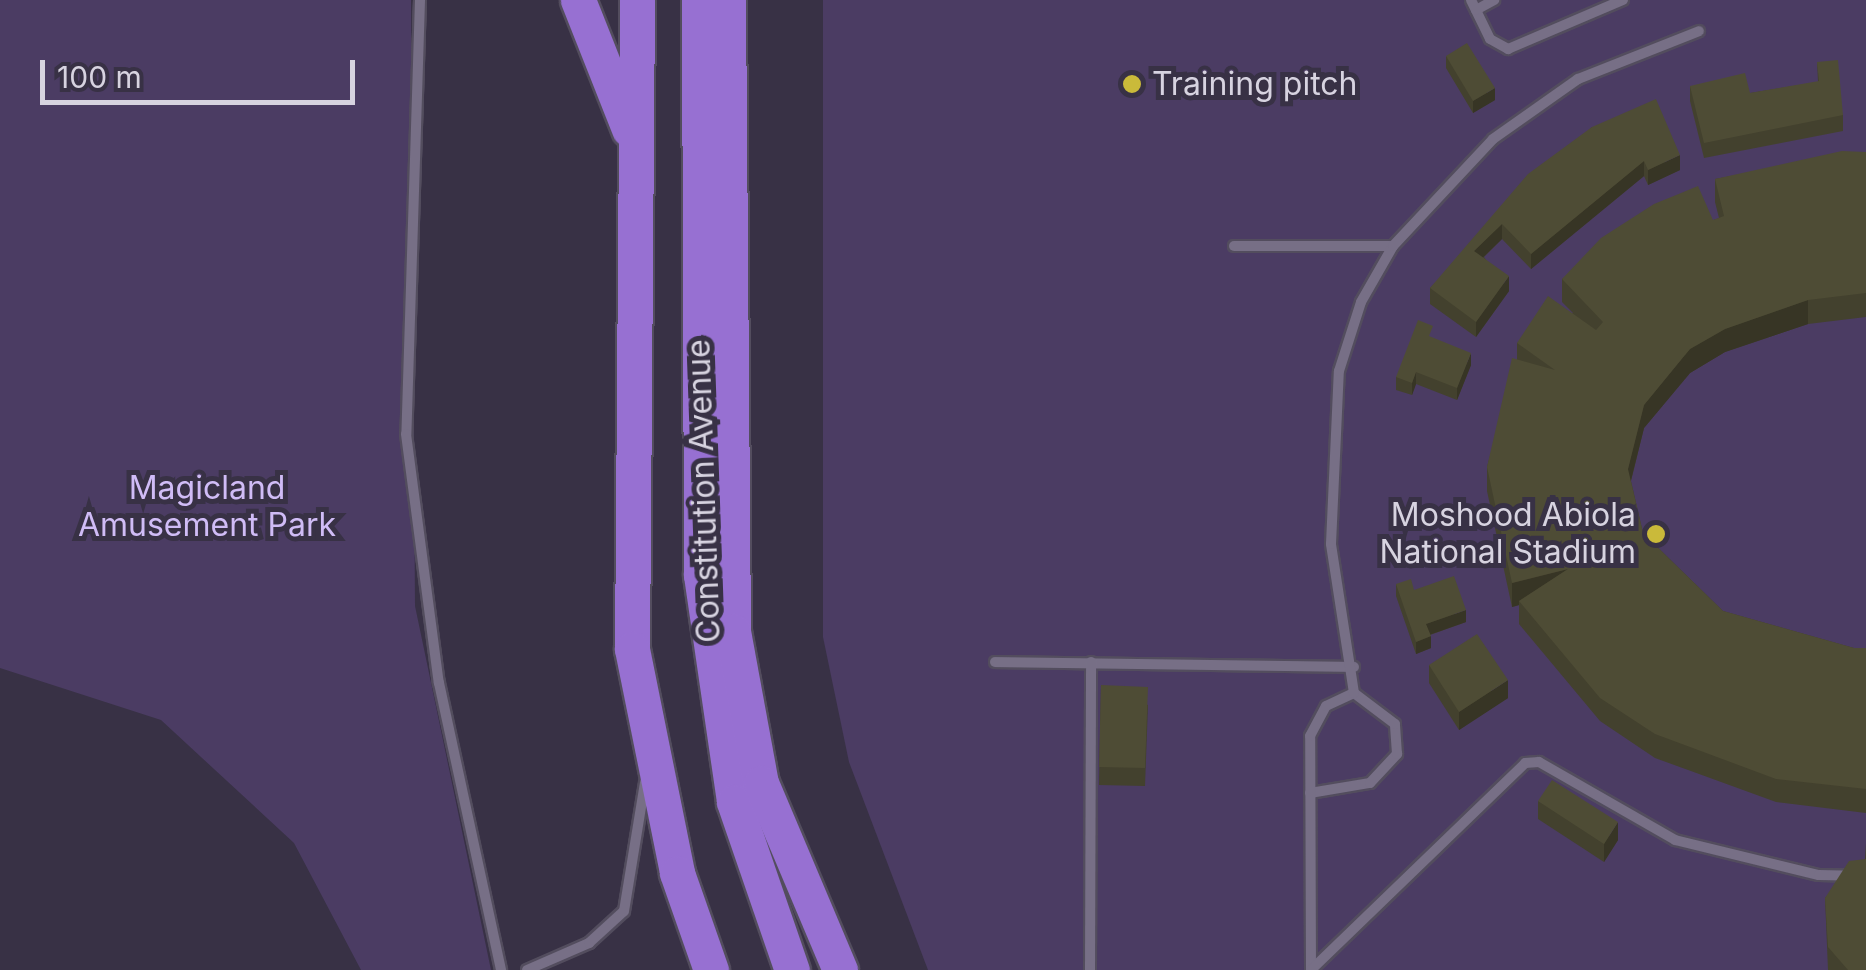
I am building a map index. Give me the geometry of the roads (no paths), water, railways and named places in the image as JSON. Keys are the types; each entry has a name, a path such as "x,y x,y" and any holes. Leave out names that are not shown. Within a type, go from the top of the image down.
{"highway":[{"path":"578,0 635,142"},
{"name":"Constitution Avenue","path":"637,0 627,536 649,753 710,970"},
{"name":"Constitution Avenue","path":"699,0 701,575 734,802 792,970"},
{"path":"728,0 732,632 761,784 824,970"},
{"path":"804,902 840,970"}],"lane":[{"path":"420,0 406,434 438,683 501,970"},
{"path":"1494,0 1473,5 1490,39 1524,48 1623,0"},
{"path":"1354,692 1354,667 1336,602 1334,410 1349,334 1392,246 1458,170 1538,104 1631,54 1699,31"},
{"path":"1234,246 1392,246"},
{"path":"995,662 1354,667"},
{"path":"1090,970 1091,662"},
{"path":"1311,970 1310,793 1314,719 1354,692"},
{"path":"1310,793 1370,782 1397,754 1395,724 1354,692"},
{"path":"527,970 588,943 624,911 649,753"},
{"path":"1311,970 1525,762 1539,762 1675,840 1819,875 1866,876"}],"place":[{"name":"Training pitch","path":"1132,84"},
{"name":"Moshood Abiola National Stadium","path":"1656,534"}],"park label":[{"name":"Magicland Amusement Park","path":"207,508"}]}
